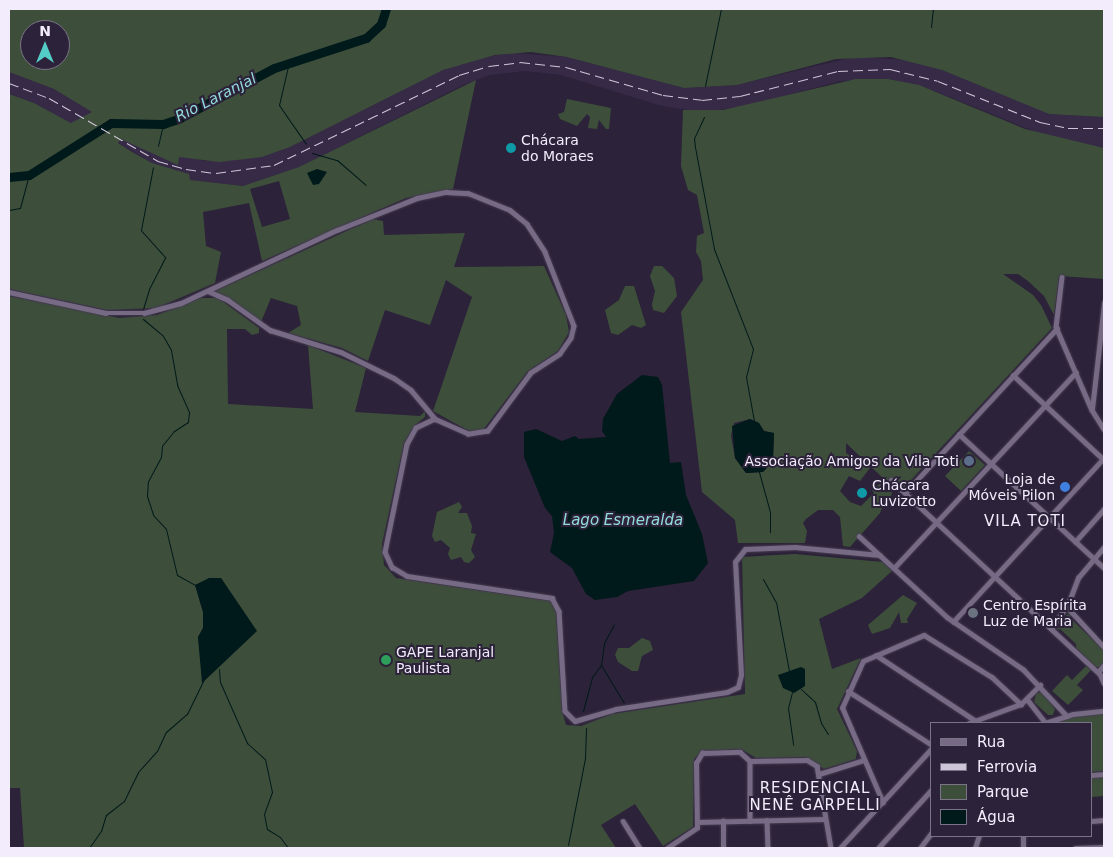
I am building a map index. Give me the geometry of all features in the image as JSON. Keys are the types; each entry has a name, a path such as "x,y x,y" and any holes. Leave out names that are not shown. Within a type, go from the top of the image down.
{"street":[{"path":"9,292 100,312 131,315 169,308 407,201 436,193 468,193 510,210 534,233 550,264 574,326 565,349 531,373 488,431 468,434 435,419 411,390 394,378 341,352 270,330 228,300 208,291"},
{"path":"1062,277 1057,327 1092,410 1104,429"},
{"path":"1092,410 1104,303"},
{"path":"905,493 1057,327"},
{"path":"894,568 1076,372"},
{"path":"953,622 1103,458 1013,375"},
{"path":"1096,416 1104,417"},
{"path":"435,419 416,428 407,444 386,545 387,560 396,571 408,576 552,598 559,611 566,711 574,721 583,721 616,709 728,692 738,688 741,675 735,562 745,549 795,547 880,555"},
{"path":"959,434 1104,568"},
{"path":"891,480 1098,672 1104,683"},
{"path":"1075,542 1104,509"},
{"path":"859,536 953,622 1008,658 1040,685 1067,716"},
{"path":"1051,629 1067,607 1078,578 1104,547"},
{"path":"1067,607 1104,646"},
{"path":"883,803 843,712 848,691 862,662 924,635 992,678 1021,704"},
{"path":"876,655 976,720"},
{"path":"1098,672 1104,665"},
{"path":"971,722 1021,704 1040,685"},
{"path":"848,691 930,745"},
{"path":"1027,698 1045,722"},
{"path":"1049,722 1067,716 1104,711"},
{"path":"840,848 883,803 930,748"},
{"path":"668,848 695,830 697,822 696,763 699,756 706,752 740,752 750,760 807,760 816,766 819,774 831,848"},
{"path":"750,760 750,820"},
{"path":"819,774 864,760"},
{"path":"878,848 930,791"},
{"path":"697,822 825,819"},
{"path":"767,820 768,848"},
{"path":"623,821 640,848"},
{"path":"717,848 723,846 723,821"},
{"path":"920,848 930,835"},
{"path":"1076,848 1104,847"}],"shaded area":[{"path":"513,53 567,57 684,88 737,85 854,57 909,60 942,70 1049,114 1104,117 1104,148 1043,135 935,91 889,79 840,81 742,107 701,112 662,106 561,75 525,71 490,75 463,85 299,167 243,186 189,180 189,174 152,163 118,143 121,139 205,161 262,157 290,147 443,70 477,58"},
{"path":"9,72 54,89 93,112 71,123 34,103 9,94"}],"green space":[{"path":"9,9 1104,9 1104,117 1049,114 942,70 891,57 836,59 737,85 684,88 567,57 531,52 495,55 443,70 290,147 262,157 219,162 179,157 178,165 121,139 118,143 132,152 152,163 189,174 190,180 243,186 299,167 476,80 453,189 406,198 262,261 249,203 203,212 206,246 221,252 215,283 156,308 107,310 9,289 9,94 34,103 71,123 92,112 54,89 9,72","holes":["279,181 290,219 262,227 250,189"]},
{"path":"856,79 888,79 919,85 1025,129 1104,148 1104,279 1059,276 1054,315 1044,296 1028,281 1018,274 1003,274 1033,295 1041,305 1052,328 899,493 892,487 891,501 883,506 880,513 850,547 843,546 840,517 833,510 818,510 806,519 803,523 807,531 805,543 738,543 735,520 702,492 681,312 703,280 701,261 696,252 697,236 704,233 697,195 688,190 681,166 683,110 723,110","holes":["750,419 759,423 764,431 774,433 773,461 763,472 746,473 735,458 731,436 734,423","846,443 885,480 872,490 874,493 861,506 850,502 840,491 849,476 860,481 870,468 846,453"]},
{"path":"567,99 611,108 609,129 606,129 599,120 597,129 588,128 590,117 587,114 577,126 560,119 558,114 564,112"},
{"path":"373,219 383,221 384,235 465,233 454,267 544,266 566,315 569,332 558,351 528,371 483,430 469,431 433,411 472,297 446,280 430,325 385,310 368,361 342,348 288,333 301,325 297,306 271,298 261,322 215,291"},
{"path":"654,266 662,266 674,278 677,296 664,313 653,310 652,304 655,291 650,276"},
{"path":"625,286 634,286 646,325 641,328 632,325 618,335 611,333 605,310 619,300"},
{"path":"9,296 119,318 157,315 201,298 218,298 259,328 259,333 252,335 245,329 227,329 228,404 313,409 308,345 366,368 355,412 420,416 425,411 425,417 414,426 404,443 382,544 384,565 396,578 550,601 556,611 562,711 566,725 581,726 612,714 745,694 742,557 795,554 883,562 892,571 862,598 819,619 832,669 861,658 837,709 857,751 856,759 824,769 806,757 756,758 741,749 702,751 694,759 693,827 663,846 635,804 601,825 616,848 24,848 20,788 9,788","holes":["221,578 256,631 203,682 198,637 203,628 203,612 195,585"]},
{"path":"969,451 985,465 961,491 945,476"},
{"path":"459,502 462,507 458,513 467,513 472,526 471,533 476,534 471,550 475,557 469,563 464,562 461,557 451,560 448,554 450,548 441,540 435,542 432,536 437,512"},
{"path":"903,595 917,603 907,619 908,623 901,623 899,612 890,628 872,634 868,625"},
{"path":"1071,614 1071,619 1104,650 1104,662 1100,667 1095,667 1076,648 1076,644 1060,629 1056,630 1068,617 1066,615"},
{"path":"642,638 650,641 653,650 642,656 638,671 632,671 618,662 615,655 618,648 629,648"},
{"path":"1086,666 1091,670 1077,685 1083,690 1068,705 1052,691 1067,675 1072,680"},
{"path":"1042,691 1055,709 1053,715 1048,715 1034,702 1036,694"},
{"path":"1104,713 1104,771 1093,772 1093,722 1060,722 1070,717"},
{"path":"1104,777 1104,796 1093,797 1093,778"}],"water":[{"path":"317,169 327,172 319,184 313,185 307,173"},
{"name":"Lago Esmeralda","path":"642,375 658,377 662,385 670,463 681,462 686,495 702,534 708,563 694,581 628,591 617,597 595,600 586,594 572,568 550,552 554,533 552,516 545,508 524,457 524,432 536,429 562,441 575,436 579,439 606,437 602,431 603,419 617,394"},
{"path":"750,419 759,423 764,431 774,433 773,461 763,472 746,473 735,458 732,426"},
{"path":"209,578 221,578 257,631 202,683 198,637 203,628 203,612 195,585"},
{"path":"801,667 805,669 805,686 794,693 783,688 778,675"}],"waterway":[{"name":"Rio Laranjal","path":"9,177 29,175 111,123 163,124 180,118 274,68 366,38 381,24 386,9"},
{"path":"705,86 721,9"},
{"path":"931,27 933,9"},
{"path":"289,62 279,105 306,144"},
{"path":"704,117 694,138 695,147 714,249 753,349 746,377 754,421"},
{"path":"158,146 163,124"},
{"path":"312,153 337,160 366,185"},
{"path":"143,309 149,289 165,257 141,230 153,167"},
{"path":"9,210 20,208 29,175"},
{"path":"143,319 163,336 171,350 177,385 189,412 188,422 174,431 162,446 161,457 148,481 147,496 153,515 166,529 177,575 195,585"},
{"path":"759,472 770,512 770,532"},
{"path":"763,579 776,602 789,671"},
{"path":"583,711 592,677 601,665 604,643 614,624"},
{"path":"601,665 624,703"},
{"path":"219,669 220,682 247,743 265,759 272,792 264,814 267,829 280,837 288,848"},
{"path":"89,848 101,831 106,815 124,801 138,772 157,751 166,732 187,714 203,681"},
{"path":"801,689 815,702 821,723 828,734"},
{"path":"792,692 788,708 793,745"},
{"path":"568,845 585,758 586,728"}],"railway":[{"path":"9,83 49,98 158,161 186,169 216,173 274,165 459,75 489,66 520,62 566,67 663,95 702,100 740,96 838,71 890,69 938,81 1040,122 1068,128 1104,128"}],"place":[{"name":"Chácara do Moraes","path":"511,148"},
{"name":"Associação Amigos da Vila Toti","path":"969,461"},
{"name":"Loja de Móveis Pilon","path":"1065,487"},
{"name":"Chácara Luvizotto","path":"862,493"},
{"name":"Centro Espírita Luz de Maria","path":"973,613"},
{"name":"GAPE Laranjal Paulista","path":"386,660"}],"district":[{"name":"VILA TOTI","path":"1025,522"},
{"name":"RESIDENCIAL NENÊ GARPELLI","path":"815,796"}]}
